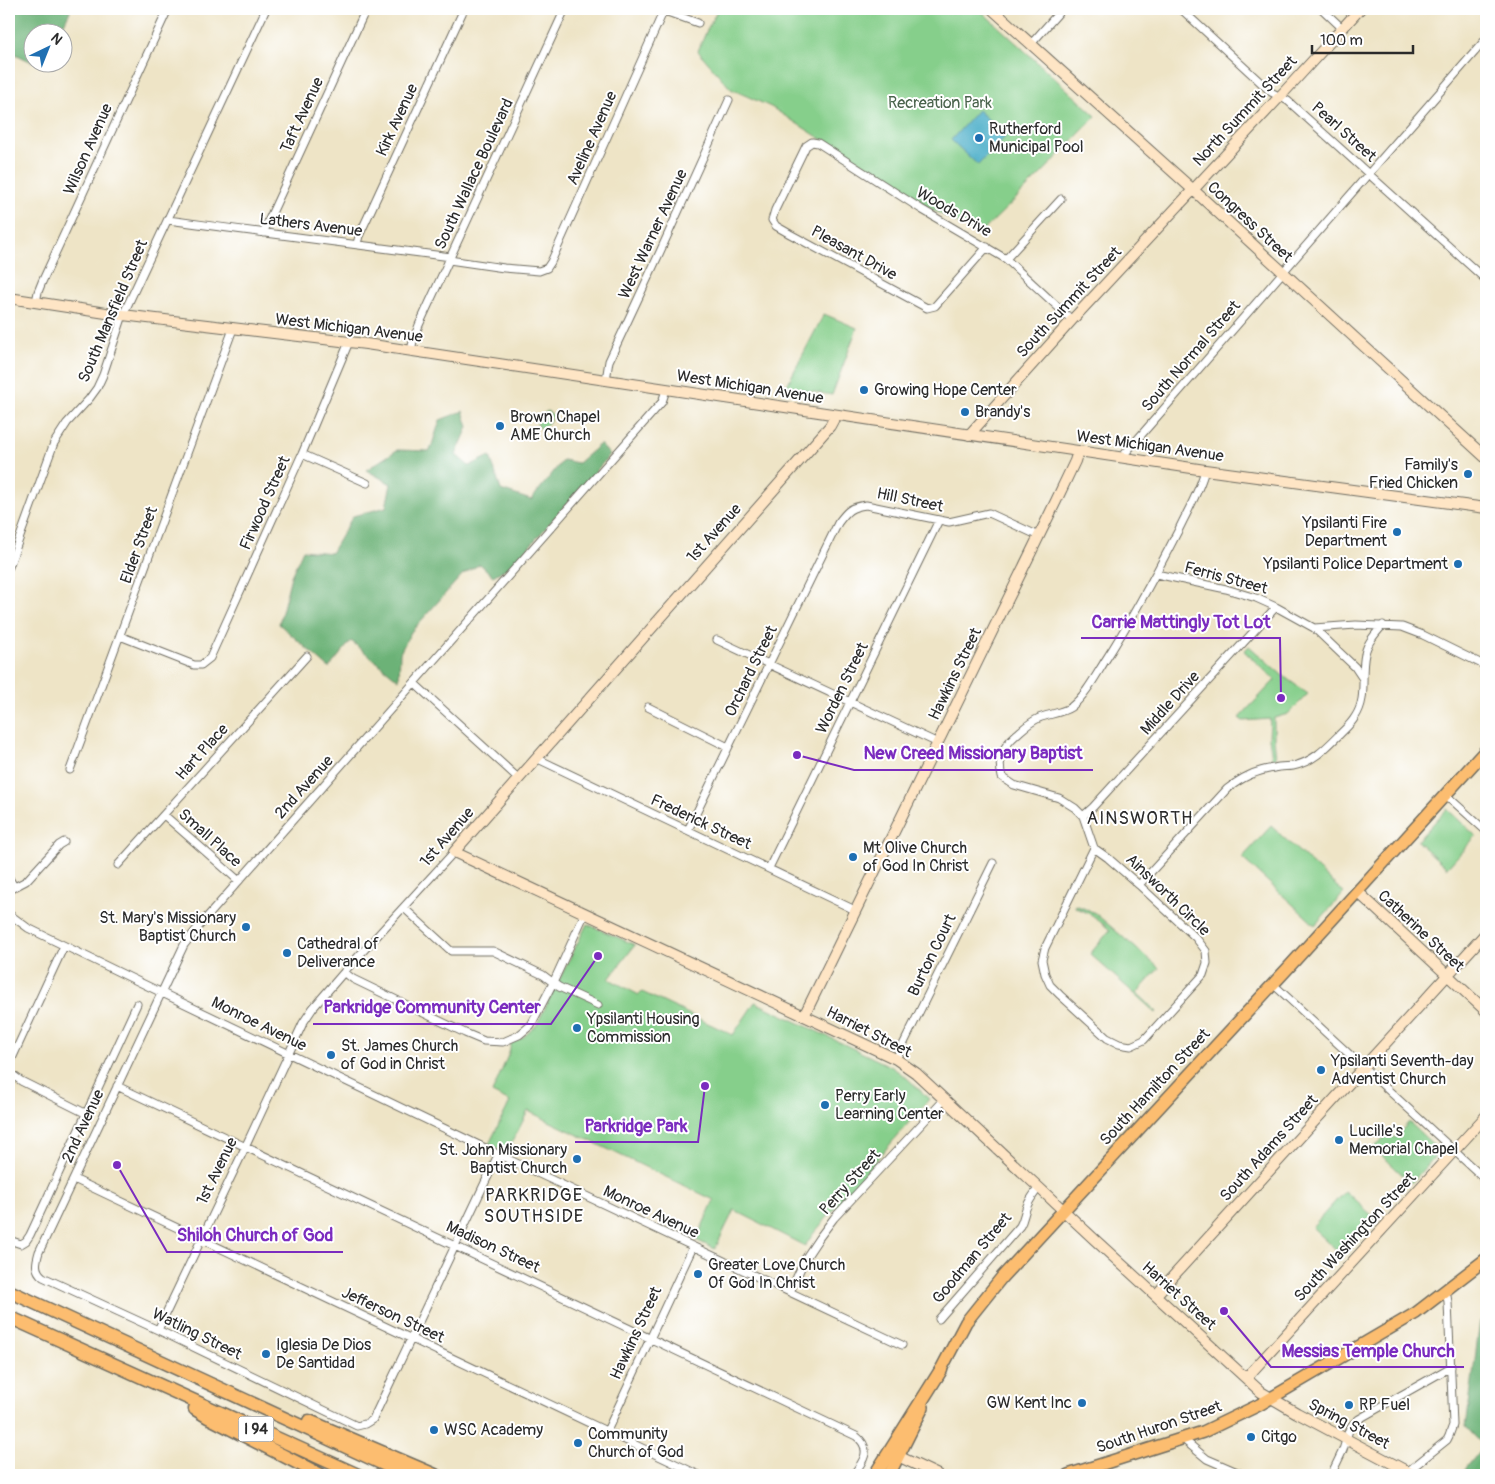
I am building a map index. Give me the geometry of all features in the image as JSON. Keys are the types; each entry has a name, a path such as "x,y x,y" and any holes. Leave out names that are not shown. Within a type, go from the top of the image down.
{"highway":[{"name":"I 94","path":"9,1291 406,1475"},
{"name":"I 94","path":"9,1317 358,1475"},
{"path":"875,1475 941,1370"},
{"path":"153,1382 208,1417 321,1475"},
{"path":"236,1396 284,1410 435,1475"}],"main road":[{"name":"South Hamilton Street","path":"889,1475 900,1457 966,1322 976,1308 1486,750"},
{"name":"South Huron Street","path":"1068,1475 1183,1439 1230,1420 1416,1313 1486,1259"}],"street":[{"name":"Wilson Avenue","path":"36,302 42,282 168,9"},
{"name":"South Mansfield Street","path":"9,567 54,444 67,423 90,399 104,375 124,315 266,9"},
{"name":"Taft Avenue","path":"264,233 366,9"},
{"name":"Kirk Avenue","path":"356,244 358,236 464,9"},
{"name":"South Wallace Boulevard","path":"411,351 419,325 565,9"},
{"name":"Congress Street","path":"992,9 1486,458"},
{"path":"1031,44 1062,9"},
{"name":"Pearl Street","path":"1181,9 1271,92 1288,101 1370,173 1486,280"},
{"path":"1322,9 1342,28"},
{"name":"North Summit Street","path":"1193,190 1360,9"},
{"path":"661,10 698,23"},
{"name":"Aveline Avenue","path":"539,271 547,268 551,262 661,10"},
{"name":"South Normal Street","path":"1122,457 1486,39"},
{"name":"West Warner Avenue","path":"606,380 609,361 728,100"},
{"name":"Woods Drive","path":"812,142 818,143 921,209 1006,259 1072,320"},
{"name":"Pleasant Drive","path":"812,142 806,146 775,210 772,220 776,226 927,308 935,306 986,247"},
{"name":"South Summit Street","path":"969,435 1072,320 1193,190"},
{"path":"1006,259 1061,199"},
{"name":"Lathers Avenue","path":"168,220 356,244 504,268 539,271"},
{"name":"West Michigan Avenue","path":"9,298 124,315 349,342 1205,470 1486,508"},
{"name":"Elder Street","path":"70,770 233,329"},
{"name":"Firwood Street","path":"120,636 194,665 201,665 210,658 302,454 349,342"},
{"name":"2nd Avenue","path":"39,1252 184,945 238,881 662,402 666,390"},
{"name":"1st Avenue","path":"158,1330 302,1023 313,1008 454,852 830,426 836,415"},
{"name":"Hawkins Street","path":"804,1016 1039,536 1078,451"},
{"path":"302,454 367,483"},
{"path":"1094,848 1083,816 1067,802 1014,785 1002,777 1000,761 1003,749 1026,725 1038,718 1070,707 1087,689 1119,639 1156,574 1194,499 1205,470"},
{"name":"Hill Street","path":"838,523 846,512 855,506 866,505 948,522 990,513 1039,536"},
{"name":"Worden Street","path":"769,868 939,520"},
{"name":"Orchard Street","path":"688,830 838,523"},
{"name":"Ferris Street","path":"1156,574 1226,589 1256,598 1276,607 1314,628 1350,662 1363,679"},
{"name":"Middle Drive","path":"1083,816 1100,800 1276,607"},
{"path":"1314,628 1356,625 1402,628 1423,635 1486,666"},
{"path":"1139,885 1227,789 1238,780 1253,772 1276,767 1294,766 1307,761 1318,755 1354,720 1364,695 1365,654 1369,643 1383,626"},
{"path":"717,640 938,742"},
{"name":"Hart Place","path":"118,865 307,656"},
{"path":"414,683 518,778"},
{"path":"648,708 728,747"},
{"name":"Frederick Street","path":"536,758 855,910"},
{"path":"1446,795 1486,831"},
{"name":"Small Place","path":"164,815 238,881"},
{"path":"9,878 11,889 26,881 64,842"},
{"name":"Ainsworth Circle","path":"1094,848 1139,885 1196,938 1206,951 1207,963 1204,975 1144,1040 1132,1046 1119,1044 1108,1038 1060,995 1050,985 1042,960 1045,948 1094,848"},
{"name":"Harriet Street","path":"454,852 896,1059 916,1074 1246,1378 1271,1398"},
{"name":"Burton Court","path":"896,1059 993,863"},
{"name":"Catherine Street","path":"1358,892 1486,1011"},
{"path":"404,908 451,951 493,951 598,1005"},
{"name":"Monroe Avenue","path":"9,914 28,928 64,946 498,1155 902,1345"},
{"path":"344,972 353,979 465,1034 484,1041 503,1042 519,1035 531,1025 585,914"},
{"name":"South Adams Street","path":"1156,1295 1486,933"},
{"path":"64,946 9,1066 10,1073 21,1081 87,1114"},
{"path":"1274,984 1486,1180"},
{"path":"9,1240 21,1244 26,1242 30,1235 137,1004"},
{"name":"Madison Street","path":"117,1086 856,1436 862,1440 866,1452 864,1459 853,1475"},
{"name":"Perry Street","path":"790,1292 805,1259 834,1218 944,1100"},
{"name":"South Washington Street","path":"1246,1378 1486,1116"},
{"path":"411,1338 498,1155"},
{"name":"Jefferson Street","path":"74,1179 700,1475"},
{"name":"Goodman Street","path":"939,1319 1020,1226 1024,1220 1024,1212 1028,1203 1039,1187"},
{"name":"Hawkins Street","path":"606,1431 693,1247"},
{"name":"Watling Street","path":"39,1252 35,1264 38,1273 43,1277 357,1426 373,1419 411,1338"},
{"path":"1411,1473 1446,1440 1453,1425 1446,1290"},
{"path":"1331,1475 1352,1425 1359,1419 1451,1367"},
{"name":"Spring Street","path":"1271,1398 1411,1473"},
{"path":"1183,1439 1207,1459 1244,1475"},
{"path":"900,1457 938,1475"}],"green space":[{"path":"9,9 71,9 65,22 22,22 22,57 9,51"},
{"name":"Recreation Park","path":"718,9 979,9 1096,116 979,235 928,207 771,107 731,89 698,51"},
{"path":"824,314 857,328 832,395 786,387"},
{"path":"463,411 468,427 456,455 469,466 490,456 501,490 531,500 563,460 578,463 600,444 610,455 514,564 493,576 480,564 462,575 411,632 400,653 399,680 351,641 329,668 279,624 291,576 303,550 331,553 353,516 386,507 391,484 366,470 397,450 430,451 440,420"},
{"path":"547,411 553,415 542,429 537,424 541,416"},
{"path":"1249,646 1282,675 1308,694 1288,714 1274,718 1276,758 1272,758 1269,738 1270,719 1243,721 1239,718 1275,680 1244,651"},
{"path":"1447,809 1476,836 1447,868 1417,841"},
{"path":"1271,826 1344,893 1315,925 1242,858"},
{"path":"1076,905 1095,913 1159,968 1137,993 1156,1013 1090,954 1110,930 1092,915 1075,907"},
{"path":"587,924 635,945 609,979 639,995 642,992 733,1035 755,1002 892,1067 929,1099 813,1234 805,1246 734,1210 715,1249 696,1240 714,1200 528,1111 507,1152 489,1144 510,1102 492,1093 509,1053 511,1043 522,1038 536,1026"},
{"path":"1409,1122 1440,1151 1411,1183 1374,1148 1389,1132 1395,1138"},
{"path":"1345,1191 1376,1219 1343,1256 1312,1227"},
{"path":"1486,1317 1486,1475 1470,1475 1462,1473 1484,1446 1466,1427 1480,1321"}],"water":[{"name":"Rutherford Municipal Pool","path":"978,110 1006,136 978,165 951,140"}],"place":[{"name":"Rutherford Municipal Pool","path":"979,138"},
{"name":"Growing Hope Center","path":"864,390"},
{"name":"Brandy's","path":"965,412"},
{"name":"Brown Chapel AME Church","path":"500,426"},
{"name":"Family's Fried Chicken","path":"1468,474"},
{"name":"Ypsilanti Fire Department","path":"1397,532"},
{"name":"Ypsilanti Police Department","path":"1458,564"},
{"name":"Carrie Mattingly Tot Lot","path":"1281,698"},
{"name":"New Creed Missionary Baptist","path":"797,755"},
{"name":"Mt Olive Church of God In Christ","path":"853,857"},
{"name":"St. Mary's Missionary Baptist Church","path":"246,927"},
{"name":"Cathedral of Deliverance","path":"287,953"},
{"name":"Parkridge Community Center","path":"598,956"},
{"name":"Ypsilanti Housing Commission","path":"577,1028"},
{"name":"St. James Church of God in Christ","path":"331,1055"},
{"name":"Ypsilanti Seventh-day Adventist Church","path":"1321,1070"},
{"name":"Parkridge Park","path":"705,1086"},
{"name":"Perry Early Learning Center","path":"825,1105"},
{"name":"Lucille's Memorial Chapel","path":"1339,1140"},
{"name":"St. John Missionary Baptist Church","path":"577,1159"},
{"name":"Shiloh Church of God","path":"117,1165"},
{"name":"Greater Love Church Of God In Christ","path":"698,1274"},
{"name":"Messias Temple Church","path":"1224,1311"},
{"name":"Iglesia De Dios De Santidad","path":"266,1354"},
{"name":"GW Kent Inc","path":"1082,1403"},
{"name":"RP Fuel","path":"1349,1405"},
{"name":"WSC Academy","path":"434,1430"},
{"name":"Citgo","path":"1251,1437"},
{"name":"Community Church of God","path":"578,1443"}],"district":[{"name":"AINSWORTH","path":"1140,818"},
{"name":"PARKRIDGE SOUTHSIDE","path":"534,1205"}]}
